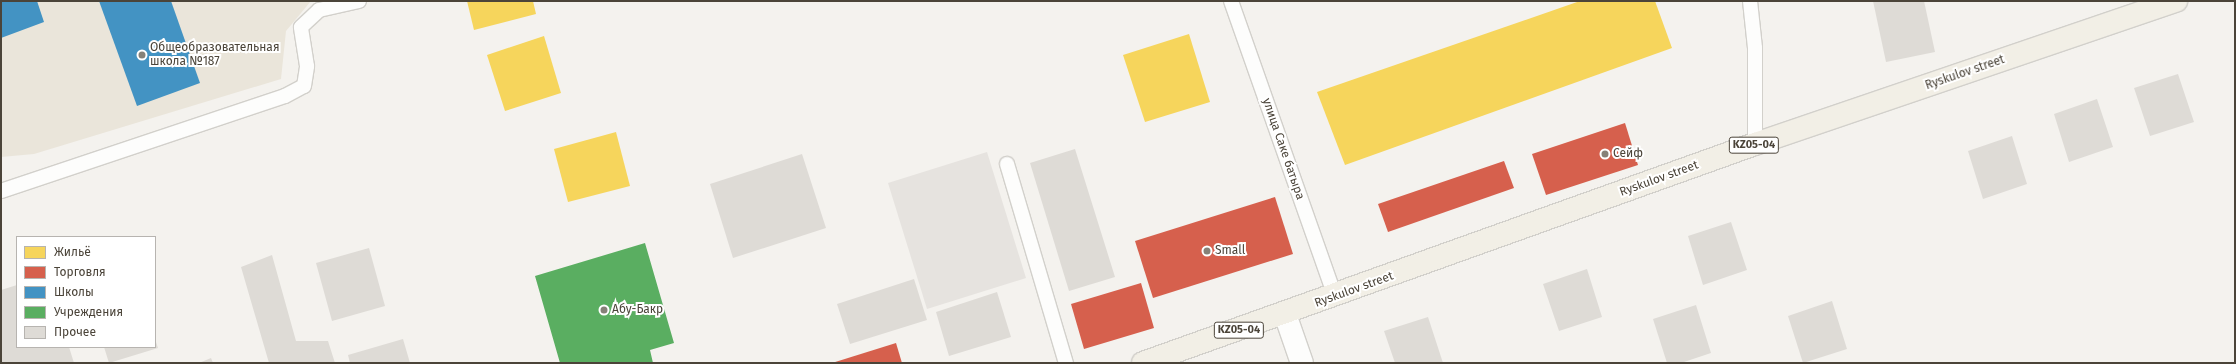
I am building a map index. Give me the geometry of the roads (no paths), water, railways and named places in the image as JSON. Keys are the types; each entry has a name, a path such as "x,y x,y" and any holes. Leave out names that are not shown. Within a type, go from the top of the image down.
{"main road":[{"name":"Ryskulov street","path":"1143,363 1335,297 1755,144 2176,1"}],"street":[{"path":"1285,314 1302,363"}],"lane":[{"path":"1,191 285,96 304,86 307,66 301,27 319,10 359,1"},
{"name":"улица Саке батыра","path":"1230,1 1335,297"},
{"path":"1750,1 1755,48 1755,144"},
{"path":"1007,164 1066,363"}],"place":[{"name":"Общеобразовательная школа №187","path":"142,55"},
{"name":"Сейф","path":"1605,154"},
{"name":"Small","path":"1207,251"},
{"name":"Абу-Бакр","path":"604,310"}]}
